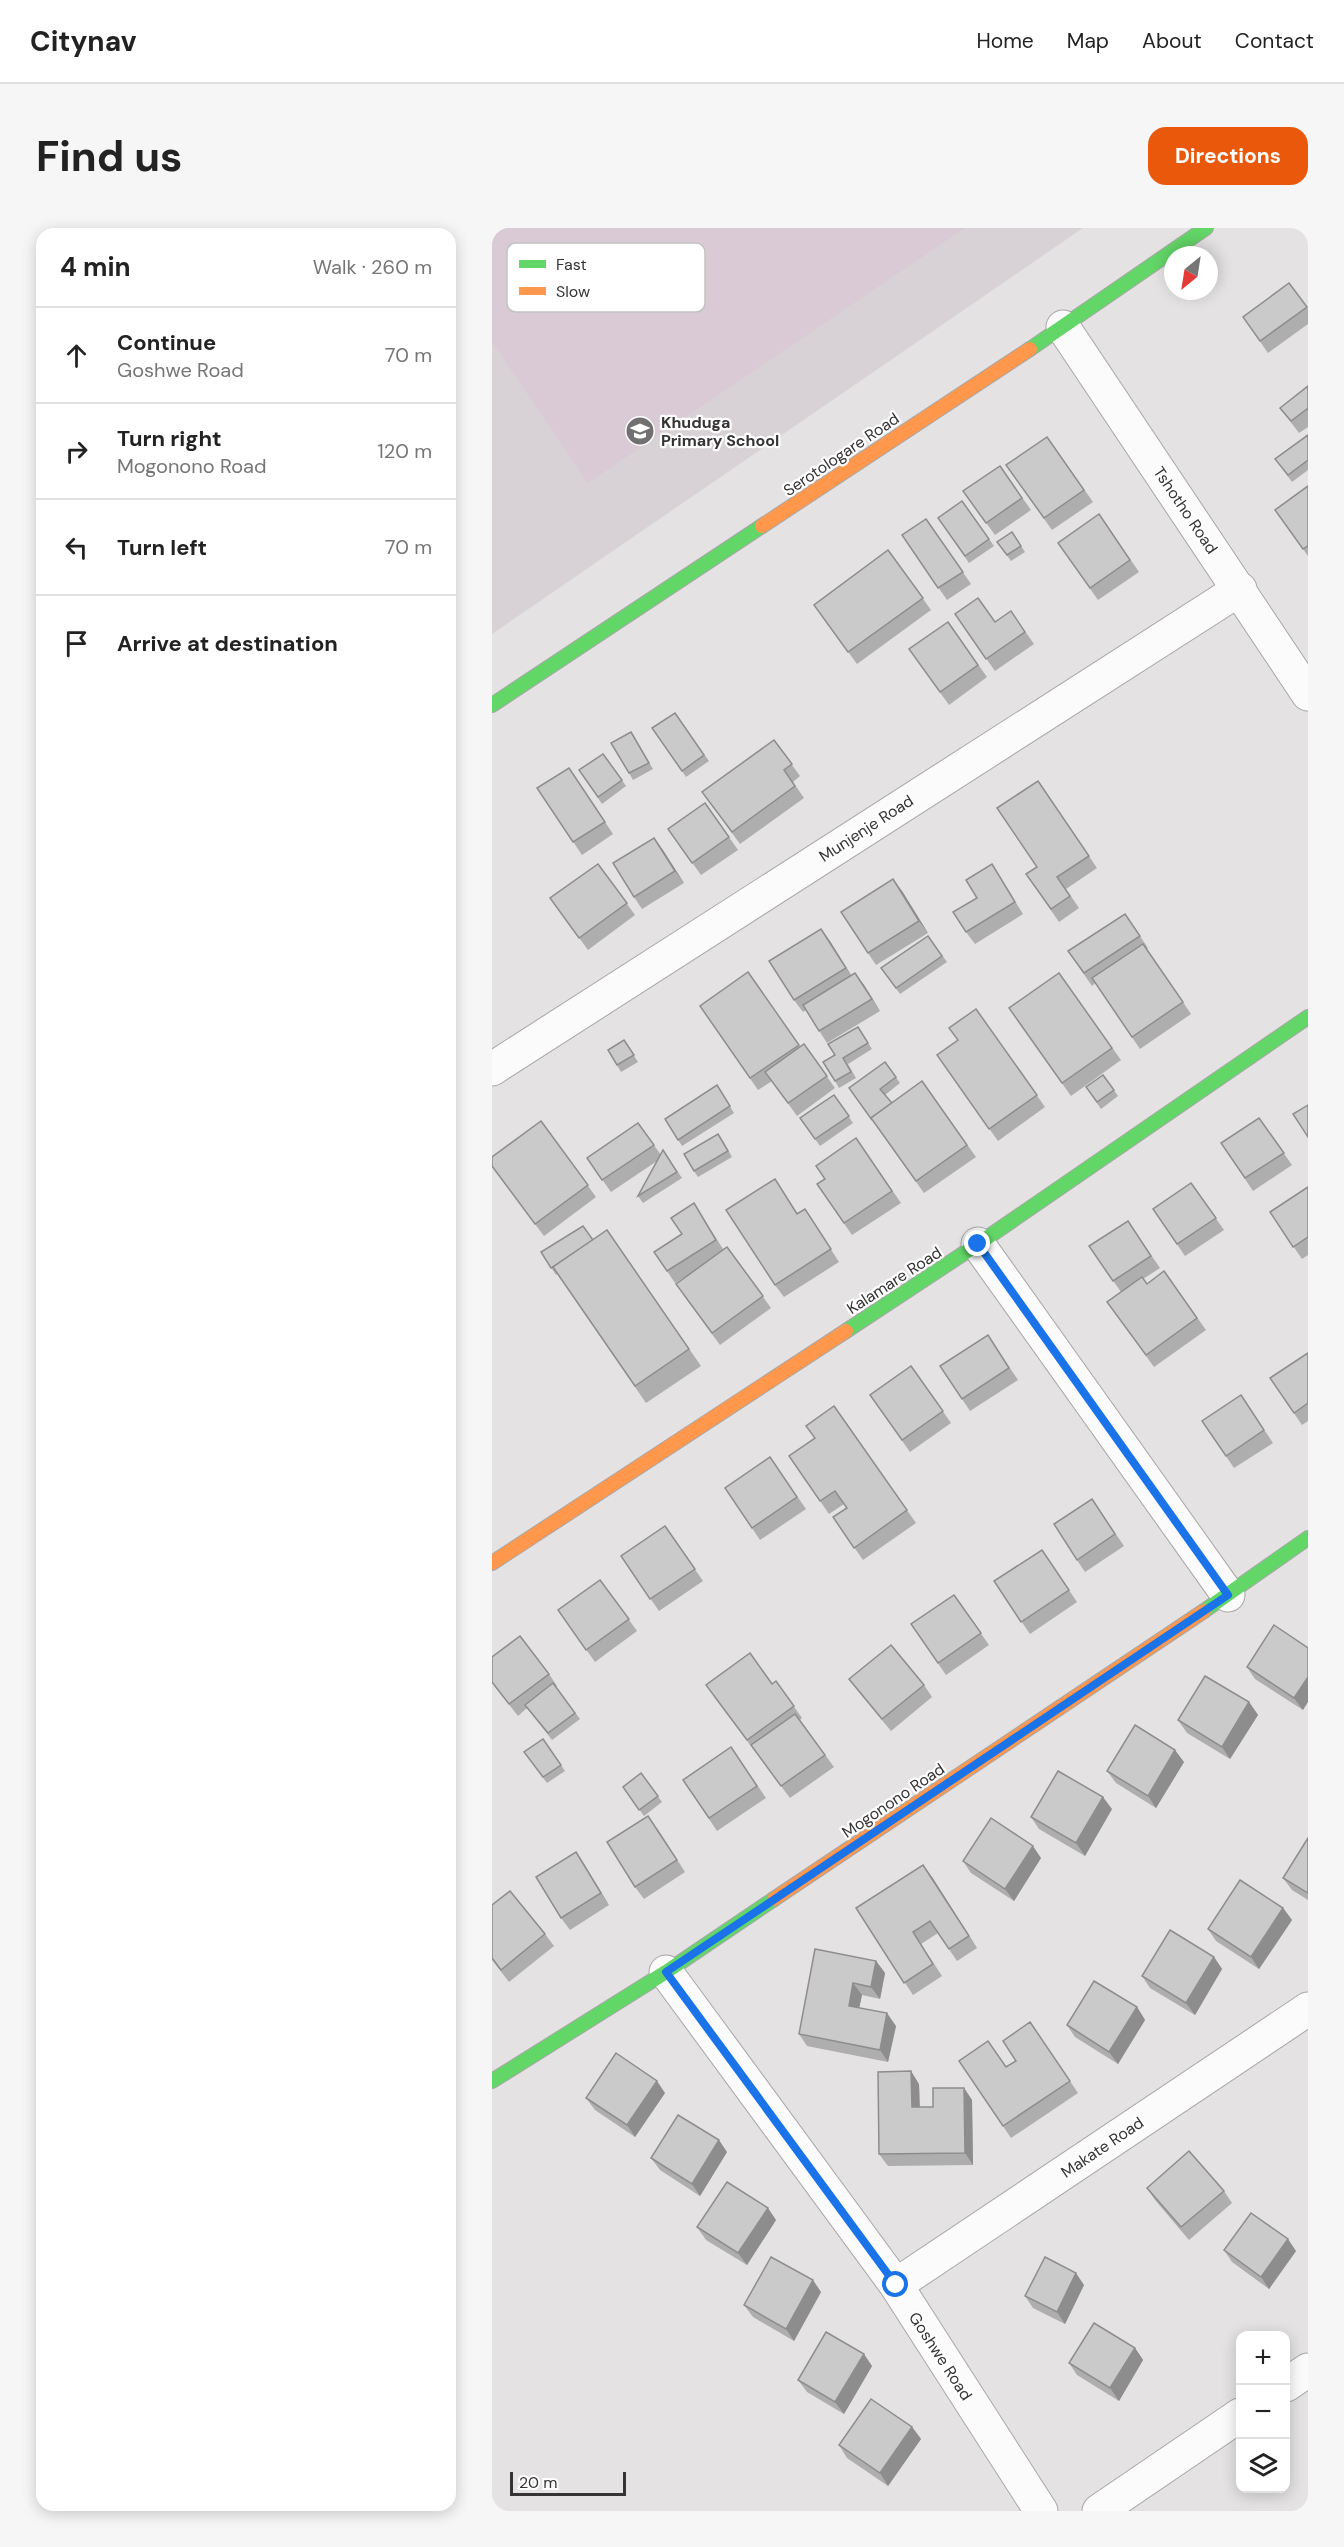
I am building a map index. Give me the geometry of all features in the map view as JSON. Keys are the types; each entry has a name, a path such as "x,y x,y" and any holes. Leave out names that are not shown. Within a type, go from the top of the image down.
{"street":[{"name":"Serotologare Road","path":"492,705 1063,327 1206,228"},
{"name":"Tshotho Road","path":"1063,327 1308,694"},
{"name":"Munjenje Road","path":"492,1069 1240,589"},
{"name":"Kalamare Road","path":"492,1563 978,1244 1308,1017"},
{"path":"978,1244 1228,1595"},
{"name":"Mogonono Road","path":"492,2081 666,1972 1308,1539"},
{"name":"Goshwe Road","path":"666,1972 896,2285 1041,2511"},
{"name":"Makate Road","path":"896,2285 1308,2009"},
{"path":"1290,2382 1308,2370"},
{"path":"1099,2511 1236,2418"}],"shaded area":[{"name":"Khuduga Primary School","path":"492,228 1083,228 492,634"},
{"path":"492,228 965,228 588,483 492,342"}],"building":[{"path":"1289,283 1307,307 1260,341 1243,317"},
{"path":"1308,386 1308,410 1291,421 1280,408"},
{"path":"1308,435 1308,460 1288,475 1275,459"},
{"path":"1047,437 1084,490 1044,518 1006,465"},
{"path":"1000,466 1022,498 986,523 963,491"},
{"path":"1308,486 1308,546 1303,549 1275,510"},
{"path":"962,501 989,539 965,556 938,518"},
{"path":"1099,514 1130,560 1090,588 1058,543"},
{"path":"926,519 963,572 938,588 902,535"},
{"path":"1012,532 1021,546 1007,555 997,542"},
{"path":"888,550 923,598 848,652 814,605"},
{"path":"978,598 995,622 1011,611 1025,632 986,659 955,614"},
{"path":"948,622 978,665 940,692 909,649"},
{"path":"675,713 704,755 682,771 652,728"},
{"path":"631,732 649,763 629,773 611,743"},
{"path":"774,740 792,764 784,770 795,786 732,832 702,792"},
{"path":"603,754 622,780 598,797 579,770"},
{"path":"569,768 605,822 573,842 537,788"},
{"path":"1038,781 1089,856 1057,877 1070,896 1051,909 1026,874 1037,867 997,808"},
{"path":"705,803 729,837 692,863 668,829"},
{"path":"654,838 675,871 634,897 613,863"},
{"path":"598,864 627,903 579,938 550,898"},
{"path":"992,864 1015,902 966,932 953,912 977,898 966,880"},
{"path":"893,879 919,921 868,953 841,912"},
{"path":"1125,914 1140,936 1084,973 1068,951"},
{"path":"821,929 846,968 794,1000 769,961"},
{"path":"928,936 942,956 896,988 881,968"},
{"path":"1143,944 1183,1002 1132,1037 1092,978"},
{"path":"748,972 799,1045 750,1078 700,1006"},
{"path":"855,973 872,999 819,1031 803,1005"},
{"path":"1059,973 1112,1048 1062,1083 1009,1008"},
{"path":"976,1009 1037,1095 989,1129 937,1055 958,1040 949,1028"},
{"path":"858,1027 868,1043 843,1058 851,1072 835,1081 823,1062 835,1055 828,1044"},
{"path":"624,1040 634,1055 617,1065 608,1050"},
{"path":"804,1044 827,1076 788,1103 765,1072"},
{"path":"885,1062 896,1077 880,1089 892,1103 871,1118 872,1120 849,1088"},
{"path":"1103,1075 1114,1090 1097,1102 1086,1087"},
{"path":"922,1081 967,1145 916,1181 871,1118"},
{"path":"717,1085 730,1106 678,1140 665,1119"},
{"path":"834,1095 849,1116 815,1139 800,1118"},
{"path":"1308,1105 1308,1137 1293,1114"},
{"path":"1259,1118 1284,1153 1245,1178 1221,1143"},
{"path":"541,1121 588,1185 535,1224 492,1166 492,1157"},
{"path":"638,1123 654,1145 602,1180 587,1158"},
{"path":"718,1134 728,1151 694,1171 684,1154"},
{"path":"856,1138 892,1191 844,1223 817,1184 825,1179 816,1166"},
{"path":"663,1150 677,1172 638,1196"},
{"path":"775,1179 797,1214 805,1209 831,1249 775,1285 726,1210"},
{"path":"1191,1183 1216,1218 1177,1244 1153,1209"},
{"path":"1308,1187 1308,1237 1293,1247 1270,1212"},
{"path":"694,1203 716,1240 667,1271 654,1252 682,1234 671,1218"},
{"path":"1128,1221 1151,1256 1113,1281 1089,1246"},
{"path":"583,1226 593,1240 551,1268 541,1252"},
{"path":"607,1230 689,1349 635,1386 553,1267"},
{"path":"727,1247 763,1296 712,1333 676,1284"},
{"path":"1164,1271 1197,1318 1146,1355 1107,1302 1142,1277 1147,1284"},
{"path":"988,1335 1009,1368 962,1399 940,1366"},
{"path":"1308,1353 1308,1403 1294,1413 1270,1378"},
{"path":"911,1366 943,1411 902,1440 870,1395"},
{"path":"1241,1395 1264,1430 1226,1456 1202,1421"},
{"path":"834,1406 907,1510 854,1548 833,1517 847,1508 835,1491 820,1501 789,1456 815,1438 806,1426"},
{"path":"770,1457 797,1497 752,1528 725,1488"},
{"path":"1092,1499 1115,1534 1077,1560 1054,1524"},
{"path":"665,1526 695,1569 650,1599 621,1556"},
{"path":"1042,1550 1069,1590 1021,1622 994,1581"},
{"path":"600,1580 629,1619 586,1650 558,1610"},
{"path":"954,1595 981,1633 938,1663 911,1624"},
{"path":"1274,1625 1308,1648 1308,1677 1294,1698 1247,1667"},
{"path":"520,1636 549,1674 509,1704 492,1682 492,1657"},
{"path":"891,1645 924,1685 882,1719 849,1679"},
{"path":"750,1653 772,1684 776,1681 794,1706 747,1740 706,1685"},
{"path":"1205,1676 1249,1702 1222,1747 1178,1720"},
{"path":"553,1683 575,1713 548,1733 525,1705"},
{"path":"795,1714 825,1755 781,1786 751,1745"},
{"path":"1135,1725 1175,1750 1148,1796 1107,1771"},
{"path":"543,1739 561,1765 543,1777 524,1752"},
{"path":"731,1747 757,1786 709,1818 683,1780"},
{"path":"1058,1771 1103,1797 1076,1843 1031,1817"},
{"path":"641,1773 658,1796 639,1810 623,1787"},
{"path":"648,1816 677,1860 635,1887 607,1842"},
{"path":"991,1818 1033,1846 1005,1889 963,1861"},
{"path":"1308,1838 1308,1893 1283,1878"},
{"path":"576,1852 601,1893 561,1918 536,1877"},
{"path":"923,1865 969,1936 949,1949 930,1921 913,1932 933,1964 904,1983 856,1908"},
{"path":"1240,1880 1283,1908 1251,1957 1208,1929"},
{"path":"510,1891 545,1934 501,1970 492,1958 492,1905"},
{"path":"1170,1930 1214,1957 1186,2003 1142,1976"},
{"path":"815,1949 876,1961 871,1987 853,1983 849,2006 887,2013 880,2050 799,2034"},
{"path":"1094,1981 1137,2007 1109,2052 1067,2025"},
{"path":"1030,2022 1070,2081 1003,2126 959,2061 988,2041 1006,2067 1016,2061 1003,2041"},
{"path":"616,2053 657,2081 627,2125 586,2098"},
{"path":"911,2071 912,2107 933,2107 933,2088 964,2088 965,2153 879,2154 878,2072"},
{"path":"678,2115 719,2140 692,2184 651,2158"},
{"path":"1189,2151 1224,2191 1181,2227 1147,2188"},
{"path":"727,2182 768,2208 738,2253 697,2227"},
{"path":"1251,2213 1288,2239 1261,2277 1224,2250"},
{"path":"771,2257 813,2280 786,2329 744,2305"},
{"path":"1045,2257 1076,2273 1057,2312 1025,2296"},
{"path":"1094,2323 1135,2348 1110,2388 1069,2363"},
{"path":"826,2332 864,2354 835,2402 798,2380"},
{"path":"871,2399 912,2427 880,2473 839,2445"}],"traffic: fast":[{"path":"1030,349 1206,228"},
{"path":"492,705 762,526"},
{"path":"846,1331 978,1244 1308,1017"},
{"path":"1204,1611 1308,1538"},
{"path":"492,2081 666,1972 774,1899"}],"traffic: slow":[{"path":"762,526 1030,349"},
{"path":"492,1563 846,1331"},
{"path":"774,1899 1204,1611"}],"place":[{"name":"Khuduga Primary School","path":"640,431"}],"route":[{"path":"896,2285 666,1972 1228,1595 978,1244"}]}
